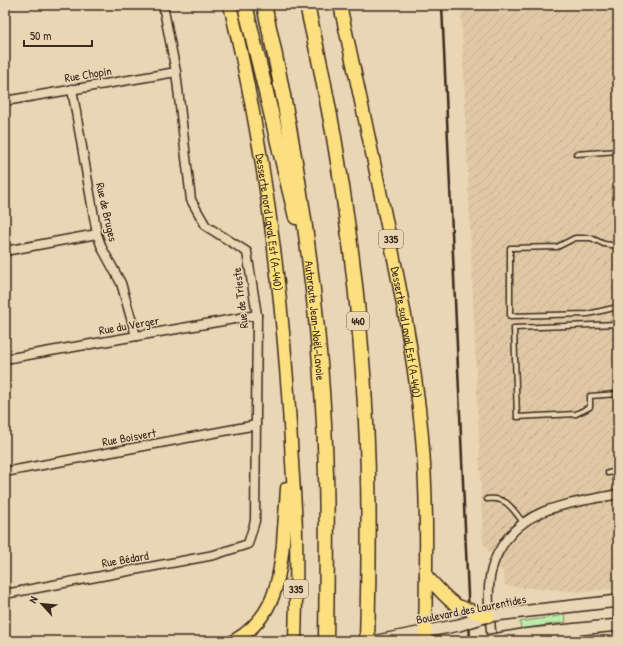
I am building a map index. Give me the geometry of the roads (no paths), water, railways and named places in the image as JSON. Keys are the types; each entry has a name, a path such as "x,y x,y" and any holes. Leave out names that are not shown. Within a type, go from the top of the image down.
{"highway":[{"path":"245,5 313,291"},
{"name":"Autoroute Jean-Noël-Lavoie","path":"264,5 280,79 300,186 313,291 323,406 326,481 326,641"},
{"name":"440","path":"307,5 337,155 348,230 359,327 365,402 368,478 369,560 367,641"},
{"path":"507,641 522,636"}],"main road":[{"name":"Desserte nord Laval Est (A-440)","path":"230,5 252,102 268,199 283,325 291,443"},
{"name":"Desserte sud Laval Est (A-440)","path":"340,5 390,237 410,346 420,418 425,475 425,636"},
{"path":"234,641 250,630 261,619 270,605 276,590 281,556 291,443"},
{"name":"335","path":"291,443 296,537 295,641"},
{"path":"426,576 451,602 458,606 488,616"},
{"name":"Boulevard des Laurentides","path":"377,641 425,636 488,616 618,601"},
{"path":"487,641 618,625"}],"street":[{"name":"Rue de Trieste","path":"163,5 176,72 191,200 206,226 247,252 257,315 255,522 248,544"},
{"name":"Rue Chopin","path":"5,101 176,72"},
{"name":"Rue de Bruges","path":"72,89 98,234 102,248 121,283 136,336"},
{"path":"5,251 98,234"},
{"name":"Rue du Verger","path":"5,359 257,315"},
{"name":"Rue Boisvert","path":"5,472 256,425"},
{"path":"492,641 489,595 491,571 496,556 505,540 523,522 539,513 555,507 618,494"},
{"name":"Rue Bédard","path":"5,594 214,555 248,544"}],"lane":[{"path":"576,154 618,151"},
{"path":"618,246 604,244 591,238 575,238 557,247 510,248 510,316 588,314 618,307"},
{"path":"618,324 514,328 517,417 576,414 590,407 590,396 618,394"},
{"path":"608,473 618,471"},
{"path":"487,500 504,500 523,522"}],"railway":[{"path":"442,5 470,641"}]}
